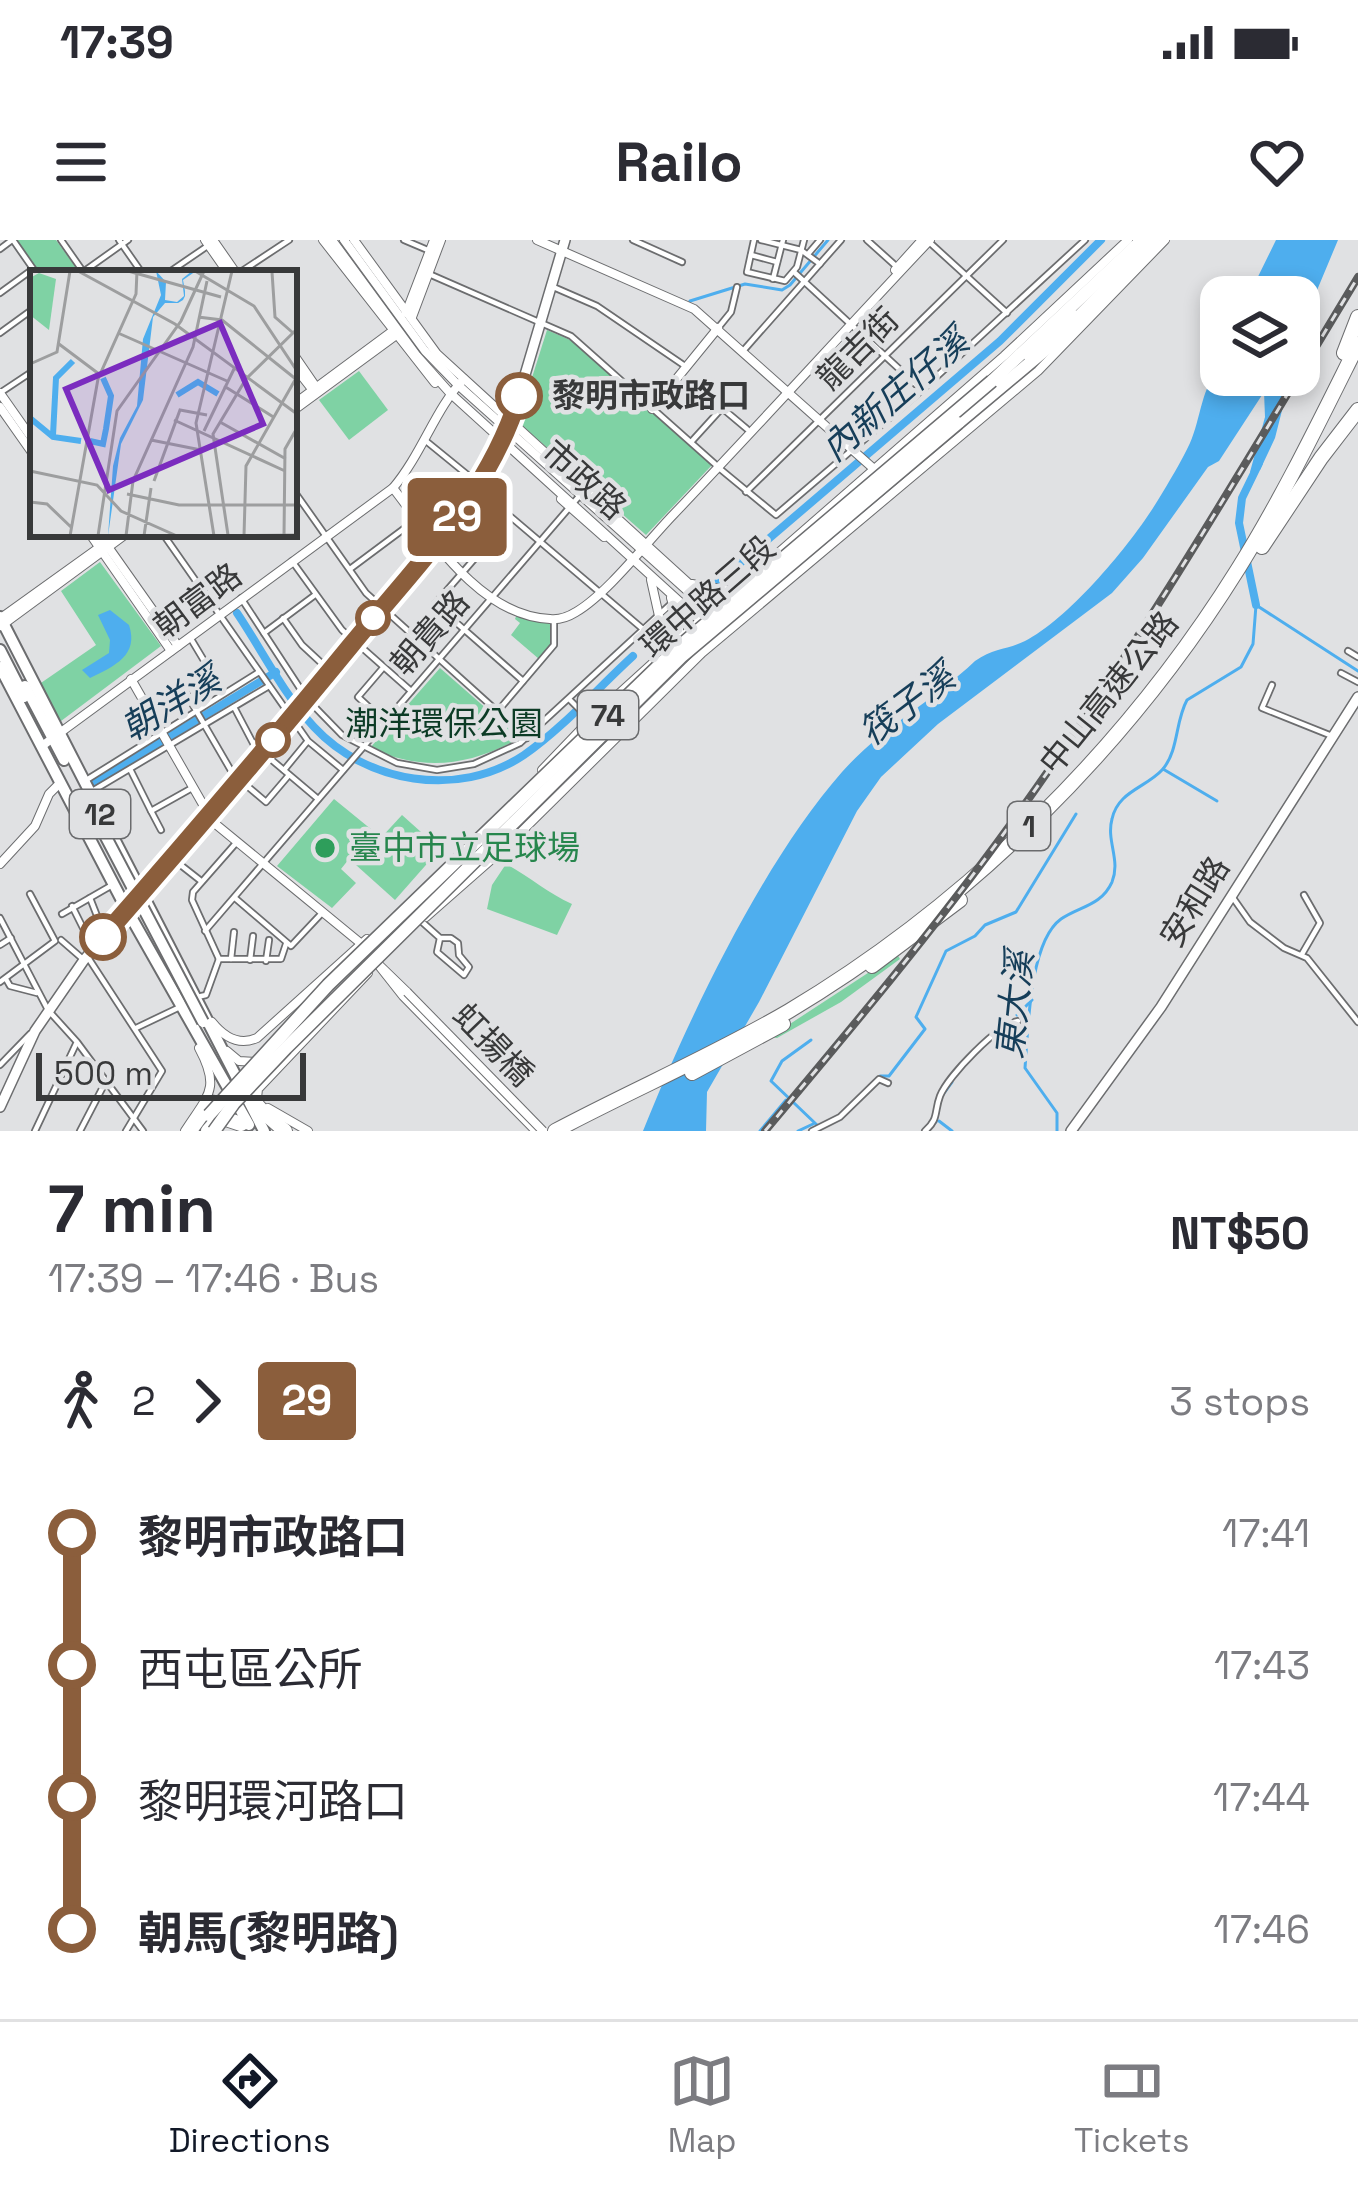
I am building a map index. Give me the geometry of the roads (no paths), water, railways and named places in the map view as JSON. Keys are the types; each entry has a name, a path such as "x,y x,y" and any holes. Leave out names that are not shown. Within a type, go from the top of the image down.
{"highway":[{"name":"74","path":"492,835 675,650 992,381 1148,240"},
{"name":"74","path":"227,1114 328,986 681,657 1050,346 1148,240"},
{"path":"1258,542 1358,317"},
{"path":"1344,353 1358,327"},
{"name":"中山高速公路","path":"1258,542 1358,344"},
{"name":"中山高速公路","path":"767,1028 952,895 1005,848 1127,722 1258,542 1358,362"},
{"path":"772,556 992,381"},
{"path":"1258,542 1358,408"},
{"path":"788,581 809,553 929,454 958,423"},
{"name":"中山高速公路","path":"574,1131 847,984 948,910 1059,809 1130,731 1238,571"},
{"path":"492,835 640,677"},
{"path":"492,835 655,692"},
{"name":"74","path":"227,1114 343,962"},
{"name":"74","path":"227,1114 357,984"},
{"path":"285,1131 250,1099 248,1081 288,1044"},
{"name":"中山高速公路","path":"555,1131 645,1092"},
{"path":"540,1131 604,1108"},
{"name":"74","path":"227,1114 211,1109 227,1114"},
{"path":"227,1114 265,1114"}],"main road":[{"path":"0,1107 35,1031 88,955 263,752 480,485 506,434 564,245"},
{"name":"12","path":"1,624 50,740 62,782 182,1010 227,1114"},
{"name":"12","path":"0,650 50,740"},
{"name":"12","path":"0,667 85,794 197,997 217,1038 227,1114"},
{"name":"安和路","path":"1073,1130 1125,1061 1358,697"},
{"name":"12","path":"82,818 85,794"},
{"name":"12","path":"85,794 200,1023 227,1114"}],"street":[{"path":"0,249 12,240 33,270"},
{"path":"240,270 289,240"},
{"name":"市政路","path":"327,240 401,326 461,382 506,434 635,553 715,616"},
{"name":"市政路","path":"344,240 449,395 506,434 706,625"},
{"name":"市政路","path":"354,240 401,326"},
{"path":"404,240 435,244"},
{"path":"538,240 564,245 677,299 718,328 858,451 895,494"},
{"path":"633,240 682,262"},
{"path":"819,263 807,253 782,243 757,240 747,272 785,281 807,253 820,240"},
{"path":"804,240 807,253"},
{"path":"743,351 841,240"},
{"path":"867,240 897,268"},
{"path":"851,323 927,240"},
{"path":"927,240 1007,313"},
{"path":"393,488 435,542 491,598 519,613 554,620 576,612 927,240"},
{"name":"龍吉街","path":"746,492 1003,240"},
{"path":"429,273 582,344 772,515 858,451 1084,240"},
{"name":"環中路三段","path":"715,616 732,591 1004,356 1127,240"},
{"name":"環中路三段","path":"197,997 227,1051 239,1060 262,1060 288,1044 357,984 369,953 715,616 1016,369 1148,240"},
{"name":"環中路三段","path":"272,1027 343,962 369,953 421,921 509,844 655,692 1038,370 1165,240"},
{"path":"65,241 83,270"},
{"path":"87,270 123,241 140,270"},
{"path":"172,270 211,241 233,270"},
{"path":"773,279 782,243"},
{"path":"401,326 435,244"},
{"path":"297,405 401,326 429,273 435,244"},
{"path":"751,255 777,262"},
{"path":"0,292 30,273"},
{"path":"795,274 922,390"},
{"path":"551,286 597,306 686,367"},
{"path":"652,409 731,312 737,287"},
{"path":"0,333 30,311"},
{"path":"297,361 315,391"},
{"path":"297,370 315,391"},
{"path":"30,372 0,393 30,436"},
{"name":"朝富路","path":"50,740 393,488 461,382"},
{"path":"717,466 788,390"},
{"path":"0,406 30,450"},
{"path":"690,442 722,408 747,430"},
{"path":"426,441 480,485"},
{"path":"297,495 381,609 527,738"},
{"name":"朝貴路","path":"345,768 577,498"},
{"path":"523,681 435,604 511,517 644,630"},
{"path":"349,570 417,519"},
{"path":"165,537 308,741 345,768 206,932"},
{"path":"1,624 103,544 174,649"},
{"name":"市政路","path":"635,553 651,580 673,602 726,633"},
{"name":"市政路","path":"635,553 688,583 709,602 726,633"},
{"path":"292,561 354,642 412,691"},
{"path":"651,580 659,616"},
{"path":"688,583 732,591"},
{"path":"668,591 679,639"},
{"path":"264,633 315,596"},
{"path":"242,598 306,700 359,751 414,767 453,769 484,761 527,738 673,602"},
{"path":"283,618 302,645 330,671"},
{"path":"497,712 554,645 554,620"},
{"name":"環中路三段","path":"552,767 588,717 679,639 706,625"},
{"name":"環中路三段","path":"227,1114 259,1089 288,1044 369,953 552,767 706,625"},
{"path":"190,637 209,670 183,688 238,781 266,802 308,741"},
{"path":"1348,651 1358,657"},
{"path":"383,667 358,697 385,722"},
{"path":"85,794 162,733 260,673"},
{"path":"1341,673 1358,682"},
{"name":"虹揚橋","path":"131,679 208,816 324,910 540,1131"},
{"path":"85,794 269,685"},
{"path":"1272,685 1262,708 1332,736"},
{"path":"571,700 588,717"},
{"path":"234,707 254,745 318,799"},
{"path":"130,769 161,830"},
{"path":"0,864 35,826 49,794 62,782"},
{"path":"151,811 192,788"},
{"path":"237,842 201,881 192,899 220,959 206,995 197,997 214,1026 230,1039 248,1041 272,1027 288,1044"},
{"path":"172,859 201,881"},
{"path":"62,914 114,884"},
{"path":"30,894 55,941 3,980 40,994"},
{"path":"1231,895 1250,922 1284,948 1302,954 1358,1022"},
{"path":"1302,954 1319,923 1304,895"},
{"path":"89,897 99,921"},
{"path":"235,898 292,946 324,910"},
{"path":"72,907 88,955 162,1073 126,1131"},
{"path":"0,918 48,1010 143,1131"},
{"path":"421,921 440,938 458,943 459,955 469,967 464,974 437,952 440,938"},
{"path":"231,958 234,932"},
{"path":"250,960 253,936"},
{"path":"0,945 11,938"},
{"path":"61,940 88,955"},
{"path":"266,961 269,940"},
{"path":"220,959 282,958 286,944"},
{"path":"182,1010 222,1084 218,1109 308,1131"},
{"path":"182,1010 213,1078 209,1094 227,1114"},
{"path":"136,1028 182,1010"},
{"path":"925,1131 937,1119 941,1094 982,1044 1007,1023 1018,1022"},
{"path":"0,1065 35,1031"},
{"path":"35,1131 77,1042"},
{"path":"812,1131 840,1117 879,1079 888,1083"},
{"path":"80,1131 106,1081"}],"water":[{"path":"1276,240 1338,240 1320,283 1320,276 1258,276"},
{"path":"1205,396 1261,396 1219,461 1208,467 1112,593 938,724 881,777 857,811 707,1092 706,1131 643,1131 729,944 812,809 857,757 975,661 1025,641 1061,616 1133,537 1190,443"},
{"path":"1264,396 1286,396 1275,438 1260,470 1250,472 1265,417"},
{"path":"110,610 129,625 131,644 116,664 90,678 82,670 109,653 110,640 98,615"}],"waterway":[{"path":"690,301 745,284 782,290 828,240"},
{"name":"內新庄仔溪","path":"717,583 1000,341 1101,240"},
{"path":"1256,605 1239,523 1242,498 1259,463"},
{"name":"東大溪","path":"1057,1131 1057,1113 1025,1068 1036,966 1050,930 1096,901 1112,882 1111,827 1120,802 1163,769 1187,700 1241,667 1253,644 1256,605 1358,671"},
{"name":"內新庄仔溪","path":"237,613 314,727 359,761 414,779 471,777 524,755 633,656"},
{"name":"朝洋溪","path":"93,783 276,672"},
{"path":"1163,769 1217,801"},
{"path":"880,1076 889,1076 925,1029 916,1017 946,951 975,936 985,925 1016,912 1076,814"},
{"path":"1017,1015 1032,1000"},
{"path":"811,1040 782,1061 771,1081 817,1125"},
{"path":"936,1122 941,1097 952,1082"},
{"path":"760,1131 786,1100"},
{"path":"939,1121 952,1131"},
{"path":"798,1131 813,1124"}],"railway":[{"path":"765,1131 951,903 1057,759 1190,554 1358,277"}],"place":[{"name":"黎明市政路口","path":"519,396"},
{"name":"臺中市立足球場","path":"325,848"}],"water label":[{"name":"筏子溪","path":"907,705"}],"park label":[{"name":"潮洋環保公園","path":"444,724"}]}
